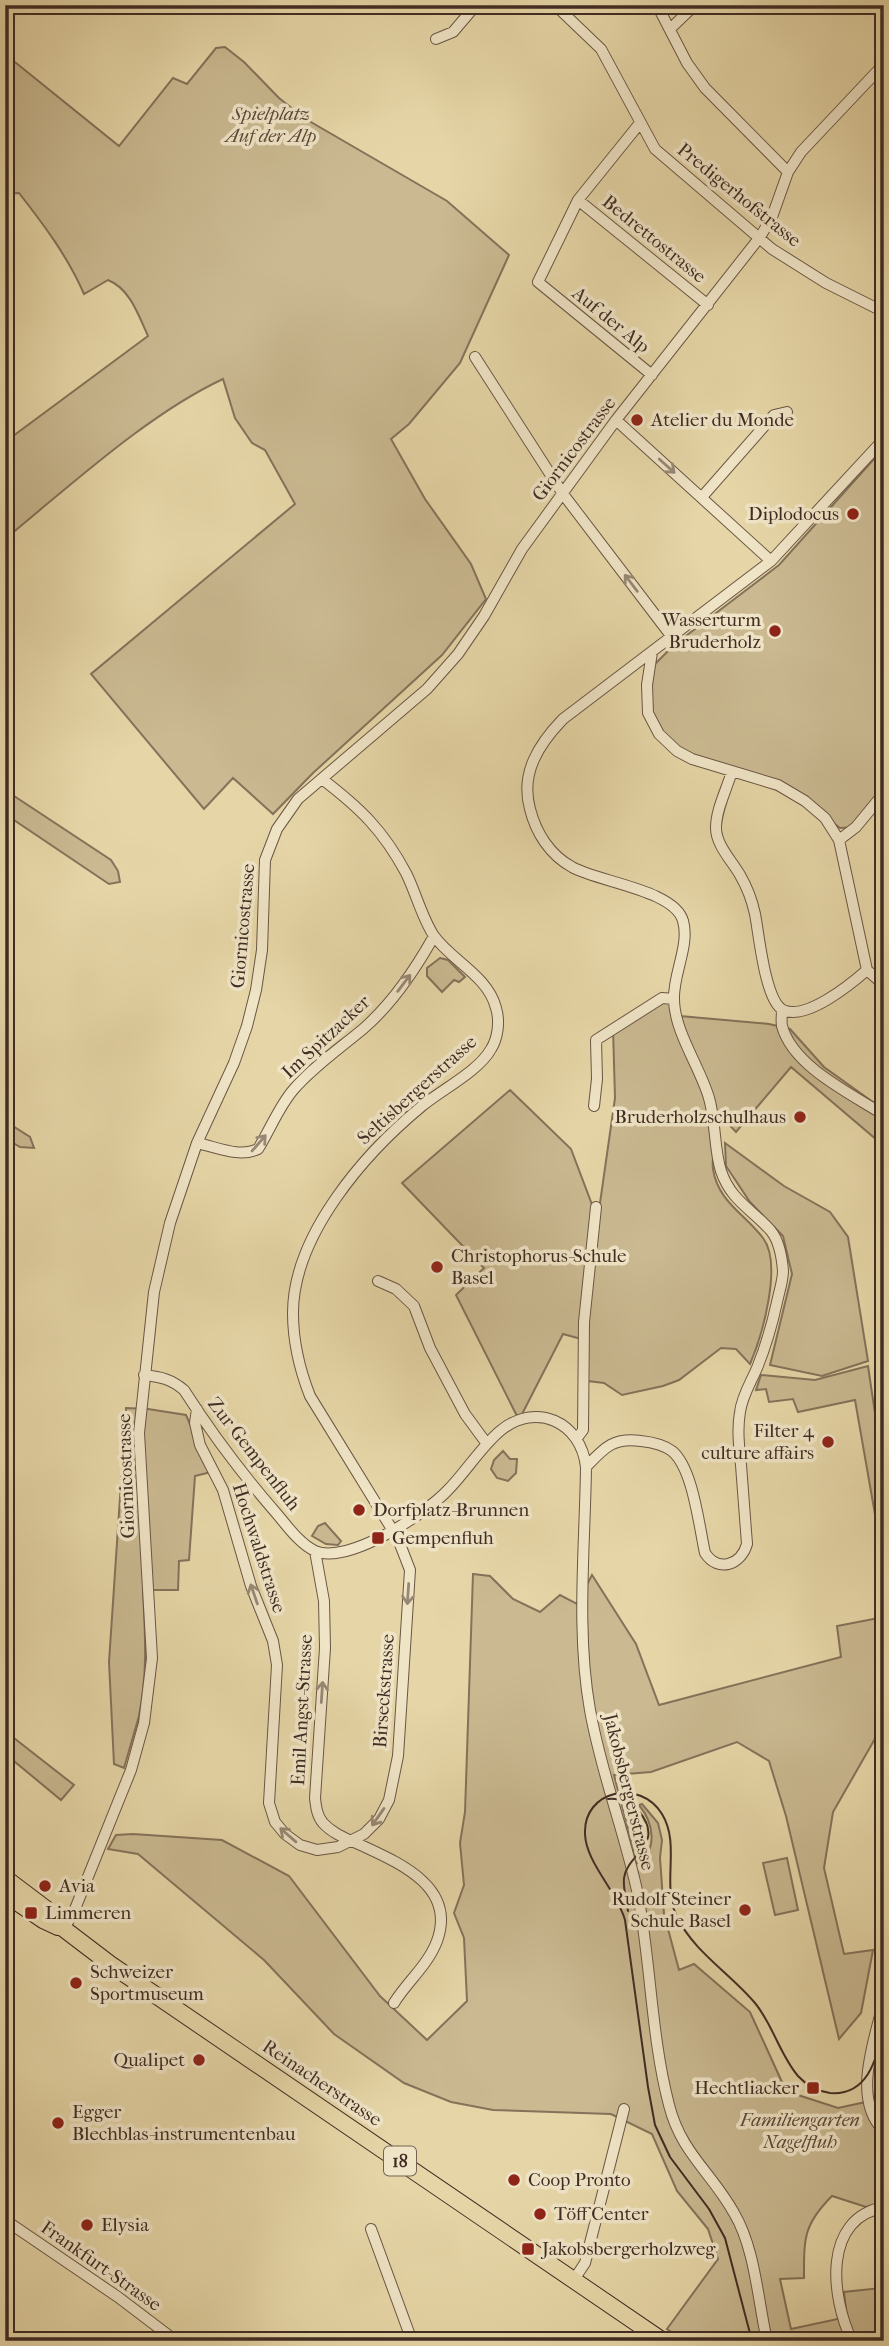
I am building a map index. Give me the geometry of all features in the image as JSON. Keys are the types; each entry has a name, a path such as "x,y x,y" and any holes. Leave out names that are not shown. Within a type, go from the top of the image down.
{"main road":[{"name":"Reinacherstrasse","path":"5,1878 110,1964 663,2341"},
{"name":"Reinacherstrasse","path":"5,1894 43,1920 64,1929"}],"street":[{"path":"436,39 453,32 476,5"},
{"name":"Predigerhofstrasse","path":"555,5 601,49 655,149 772,249 826,283 884,312"},
{"path":"657,5 687,63 705,88 788,172"},
{"path":"670,29 695,5"},
{"name":"Giornicostrasse","path":"64,1929 75,1909 131,1770 144,1723 152,1658 139,1433 154,1292 170,1223 197,1143 234,1063 247,1026 262,950 265,860 277,829 298,799 427,689 457,654 484,616 522,549 616,420 760,237 772,217 788,172 801,152 884,64"},
{"path":"578,200 640,123"},
{"name":"Auf der Alp","path":"578,200 538,282 652,375"},
{"name":"Bedrettostrasse","path":"578,200 708,305"},
{"path":"475,357 563,494 672,637"},
{"path":"702,497 774,415 787,412"},
{"path":"616,420 771,561"},
{"path":"586,1467 604,1448 625,1438 652,1442 672,1451 686,1472 708,1558 722,1564 739,1560 745,1553 747,1544 738,1433 739,1413 768,1340 783,1275 781,1254 772,1233 736,1199 726,1185 720,1168 716,1124 709,1096 675,1014 674,999 684,940 684,921 677,908 663,900 572,867 555,854 543,840 528,802 530,770 546,737 563,719 771,561 884,439"},
{"path":"652,652 647,685 648,713 659,734 677,751 692,759 778,785 805,800 825,818 839,840 867,970 884,985"},
{"path":"732,771 715,830 720,844 749,893 762,960 774,1002 782,1010 795,1011 820,1004 839,994 867,970"},
{"name":"Seltisbergerstrasse","path":"322,779 358,806 384,836 406,874 434,936 486,988 496,1007 498,1030 491,1050 475,1066 398,1125 352,1175 314,1236 300,1271 293,1310 298,1362 310,1395 392,1530"},
{"path":"839,840 856,827 884,793"},
{"name":"Im Spitzacker","path":"197,1143 238,1153 258,1149 292,1091 312,1070 365,1027 394,996 420,962 434,936"},
{"path":"594,1106 597,1079 596,1040 662,998 674,999"},
{"path":"782,1010 782,1026 805,1062 822,1077 884,1115"},
{"path":"315,1550 338,1553 392,1530 444,1494 501,1430 519,1420 534,1416 550,1419 577,1438 583,1430 584,1322 596,1207"},
{"path":"378,1281 396,1289 414,1306 436,1359 465,1414 487,1444"},
{"name":"Zur Gempenfluh","path":"144,1375 162,1377 184,1390 244,1477 295,1535 315,1550"},
{"name":"Hochwaldstrasse","path":"197,1409 195,1423 200,1445 223,1490 251,1587 273,1642 276,1665 269,1803 275,1822 300,1845 317,1850 351,1842"},
{"name":"Jakobsbergerstrasse","path":"577,1438 584,1452 586,1467 584,1664 590,1711 638,1895 653,2012 669,2104 688,2152 736,2214 748,2248 768,2341"},
{"name":"Birseckstrasse","path":"351,1842 379,1819 389,1800 398,1756 410,1570 392,1530"},
{"name":"Emil Angst-Strasse","path":"315,1550 324,1601 325,1648 315,1798 317,1813 323,1823 351,1842 408,1871 430,1887 441,1907 437,1941 394,2003"},
{"path":"884,2000 868,2078 870,2108 884,2131"},
{"path":"573,2281 584,2263 624,2109"},
{"path":"852,2341 844,2324 838,2298 836,2263 841,2240 854,2221 870,2209 884,2207"},
{"name":"Frankfurt-Strasse","path":"5,2220 118,2297 176,2341"},
{"path":"371,2229 412,2341"}],"green space":[{"name":"Spielplatz Auf der Alp","path":"225,47 304,118 447,201 509,255 460,363 409,424 391,439 425,499 471,564 486,599 442,655 313,773 273,814 233,778 204,809 91,674 295,504 265,450 252,443 235,418 223,379 166,411 138,431 5,539 5,442 148,336 128,296 116,284 108,280 84,294 63,254 19,193 5,194 5,54 119,146 173,78 187,84 216,48"},
{"path":"882,450 884,793 856,827 840,828 805,801 677,751 648,713 651,668 674,645 779,565"},
{"path":"5,790 111,860 118,871 120,882 109,884 5,814"},
{"path":"440,958 448,960 465,977 459,982 454,980 442,992 427,976 427,968"},
{"path":"662,998 674,999 680,1016 769,1024 790,1029 824,1067 884,1110 884,1146 791,1067 736,1132 720,1115 713,1156 716,1180 726,1199 756,1229 769,1250 771,1282 765,1319 755,1352 750,1364 736,1349 721,1348 679,1380 622,1395 604,1383 588,1381 588,1325 598,1217 615,1098 613,1029"},
{"path":"510,1090 571,1149 594,1210 581,1339 563,1334 519,1420 456,1295 484,1268 402,1183"},
{"path":"5,1121 30,1137 34,1148 20,1147 5,1138"},
{"path":"725,1143 784,1186 830,1212 848,1237 868,1361 822,1376 770,1365 792,1274 783,1236 750,1202 726,1166"},
{"path":"868,1366 877,1427 884,1439 884,1566 855,1400 798,1412 793,1399 769,1402 766,1389 756,1390 761,1375 815,1380"},
{"path":"126,1408 186,1415 211,1472 195,1476 189,1560 179,1561 178,1590 143,1590 144,1684 139,1716 124,1768 114,1764 109,1662"},
{"path":"503,1451 510,1459 517,1459 516,1473 508,1481 497,1478 491,1469 494,1460"},
{"path":"325,1523 341,1541 338,1545 326,1544 312,1536 318,1526"},
{"name":"Familiengarten Nagelfluh","path":"473,1574 490,1576 513,1599 540,1612 560,1595 577,1604 592,1575 636,1644 659,1705 841,1657 837,1626 884,1617 884,1723 833,1812 824,1868 844,1954 873,1950 861,2013 839,2039 786,1816 769,1761 737,1742 651,1772 614,1775 637,1863 649,1851 652,1836 648,1819 639,1805 642,1804 658,1823 662,1840 660,1858 664,1914 679,1970 694,1964 750,2012 782,2082 798,2095 838,2108 884,2098 884,2202 866,2207 832,2196 810,2224 805,2243 804,2278 780,2279 791,2329 847,2317 844,2292 881,2288 884,2296 884,2341 684,2341 667,2329 718,2259 708,2229 677,2191 652,2134 611,2114 493,2110 451,2102 404,2083 334,2034 264,1960 138,1854 108,1849 116,1835 222,1840 289,1876 380,1996 427,2040 467,2001 464,1938 454,1913 464,1885 460,1843 465,1812"},
{"path":"5,1731 74,1785 61,1800 9,1757 5,1757"},
{"path":"787,1858 798,1910 775,1915 763,1863"}],"tram line":[{"path":"752,2341 725,2238 709,2209 670,2157 655,2125 625,1920 587,1845 587,1819 593,1807 614,1794 627,1793 652,1803 662,1814 670,1839 671,1891 677,1917 693,1941 755,2003 792,2068 805,2083 830,2093 854,2088 869,2072 884,2026"},
{"path":"608,1799 632,1804 646,1822 648,1832 643,1848 627,1869 624,1878 628,1911"}],"place":[{"name":"Atelier du Monde","path":"637,420"},
{"name":"Diplodocus","path":"853,514"},
{"name":"Wasserturm Bruderholz","path":"775,631"},
{"name":"Bruderholzschulhaus","path":"800,1117"},
{"name":"Christophorus-Schule Basel","path":"437,1267"},
{"name":"Filter 4 culture affairs","path":"828,1442"},
{"name":"Dorfplatz-Brunnen","path":"359,1510"},
{"name":"Gempenfluh","path":"378,1538"},
{"name":"Avia","path":"45,1886"},
{"name":"Rudolf Steiner Schule Basel","path":"745,1910"},
{"name":"Limmeren","path":"31,1913"},
{"name":"Schweizer Sportmuseum","path":"76,1983"},
{"name":"Qualipet","path":"199,2060"},
{"name":"Hechtliacker","path":"813,2088"},
{"name":"Egger Blechblas-instrumentenbau","path":"58,2123"},
{"name":"Coop Pronto","path":"514,2180"},
{"name":"Töff Center","path":"540,2214"},
{"name":"Elysia","path":"87,2225"},
{"name":"Jakobsbergerholzweg","path":"528,2249"}]}
